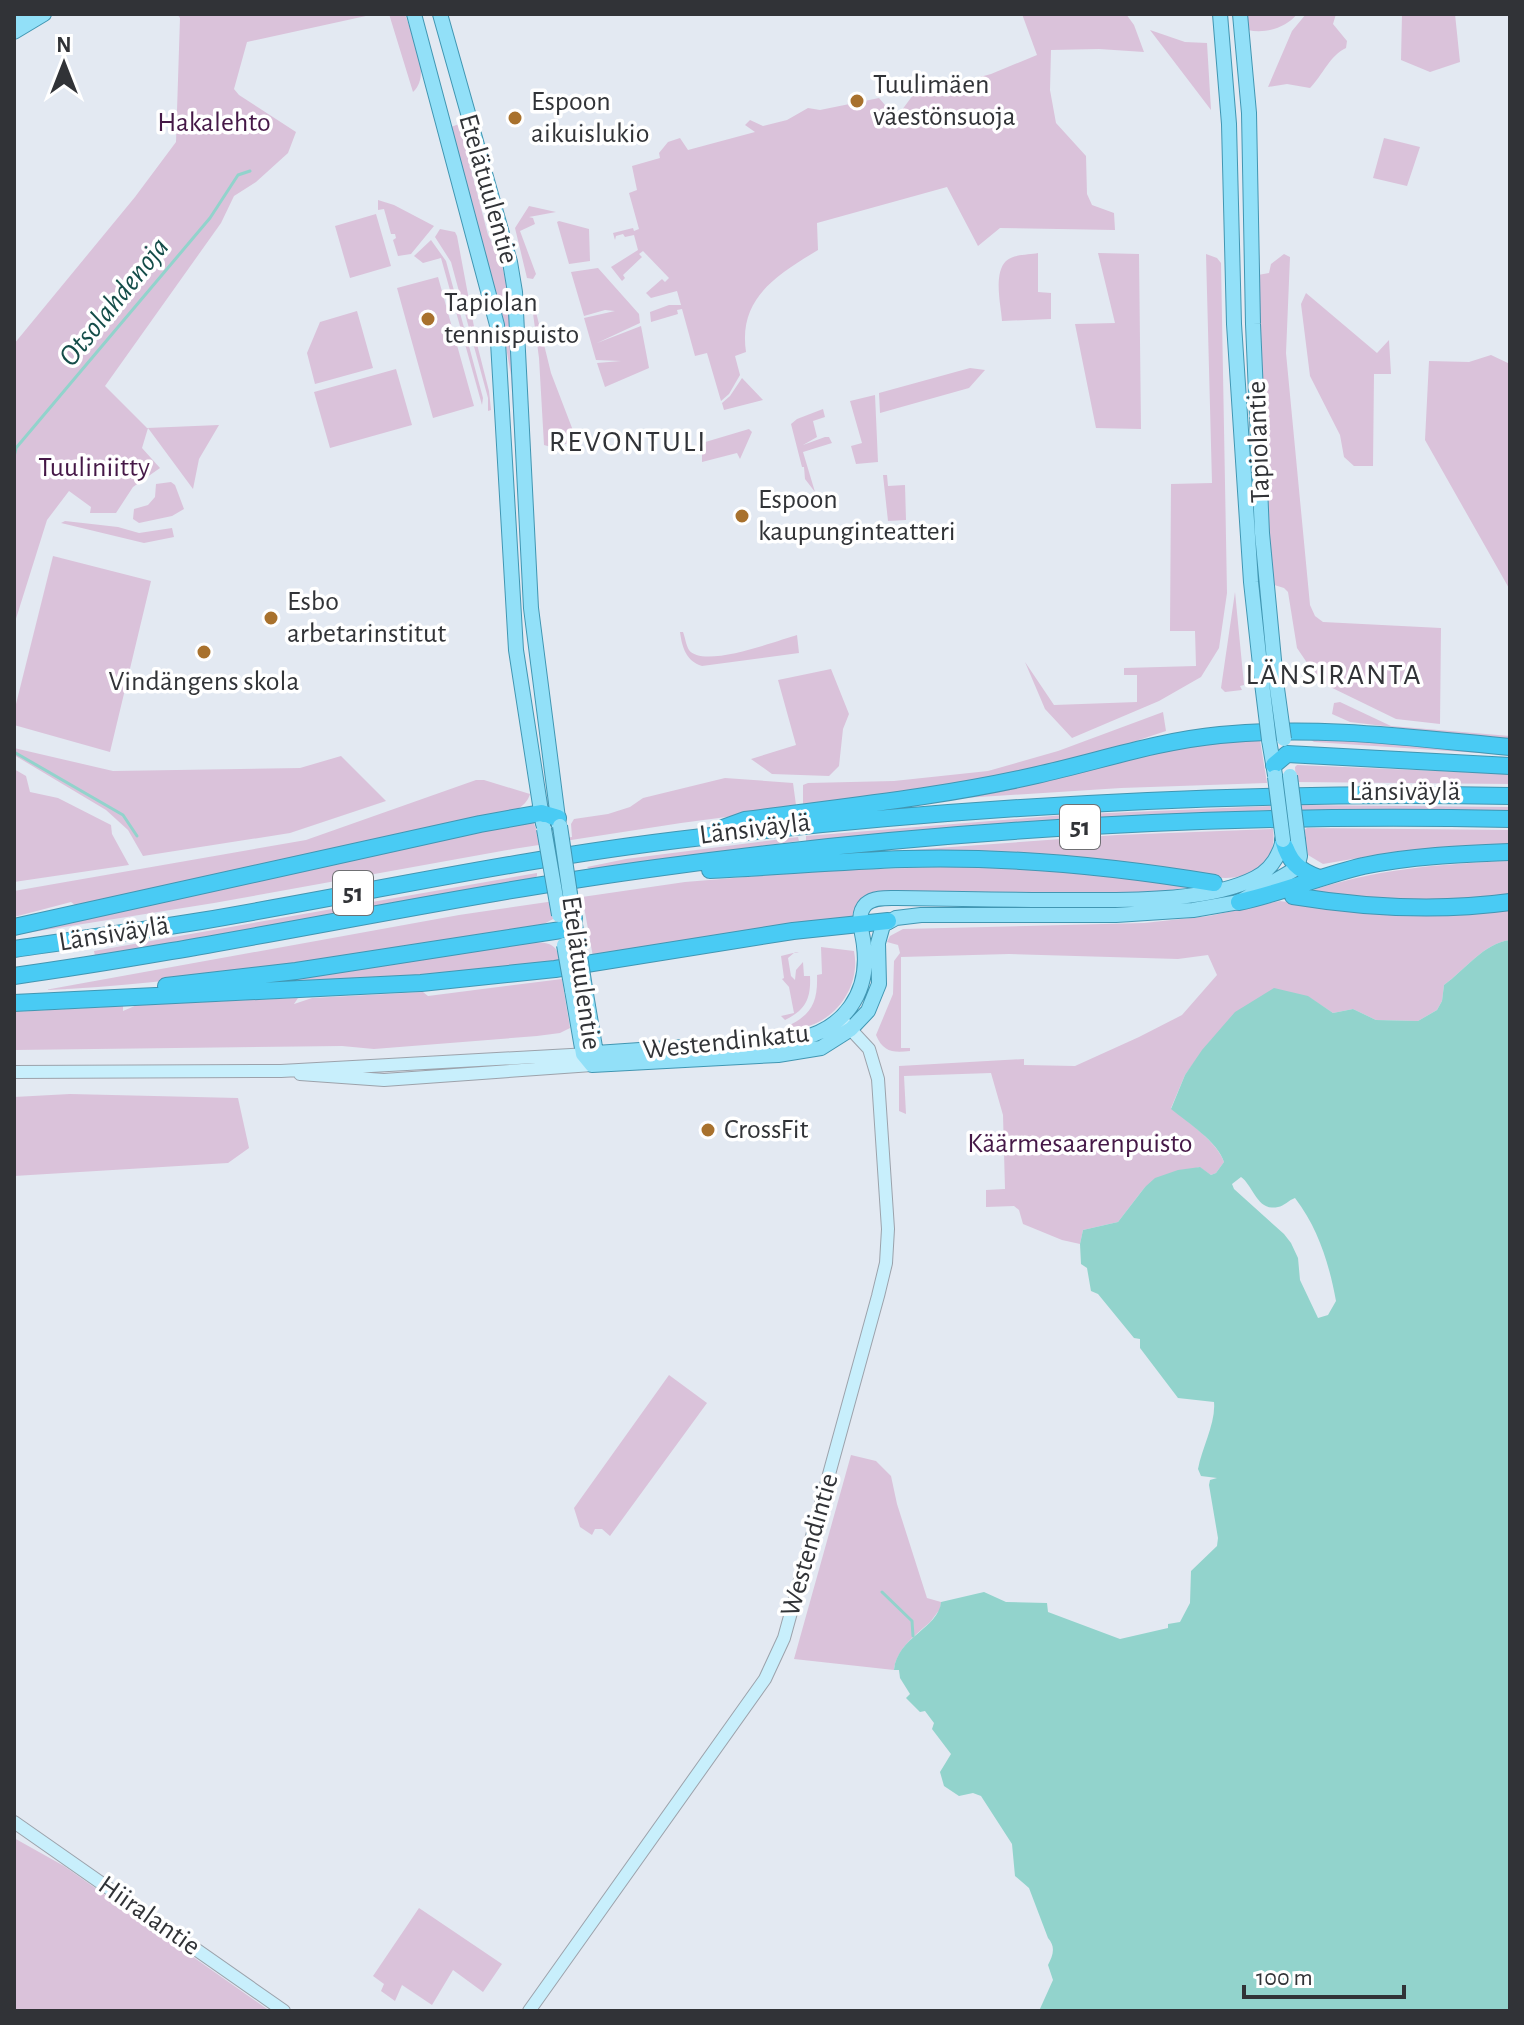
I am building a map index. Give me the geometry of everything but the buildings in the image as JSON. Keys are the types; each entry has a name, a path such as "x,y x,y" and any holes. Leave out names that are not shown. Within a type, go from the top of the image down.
{"highway":[{"path":"692,838 745,820 959,790 1037,775 1125,751 1208,736 1332,731 1510,747"},
{"path":"1280,758 1510,766"},
{"name":"Länsiväylä","path":"14,949 199,921 529,862 692,838 1038,805 1229,796 1510,796"},
{"name":"Länsiväylä","path":"14,976 204,946 526,887 829,846 1039,829 1314,818 1510,819"},
{"path":"14,927 465,827 559,822"},
{"path":"1291,840 1287,853 1297,868 1319,878"},
{"path":"1239,902 1387,862 1510,852"},
{"path":"653,868 708,871 906,859 989,859 1132,869 1214,883"},
{"path":"1293,896 1342,904 1418,909 1510,902"},
{"path":"14,1003 421,983 555,969 793,931 888,921"},
{"path":"85,998 296,971 568,928"}],"main road":[{"path":"14,19 23,14"},
{"path":"14,32 44,14"},
{"name":"Etelätuulentie","path":"414,14 497,325 516,650 543,821 568,928 591,1058"},
{"name":"Etelätuulentie","path":"440,14 510,262 515,292 531,608 559,822 568,928"},
{"name":"Tapiolantie","path":"1220,14 1229,124 1234,324 1251,582 1269,682 1291,840"},
{"name":"Tapiolantie","path":"1240,14 1250,129 1253,324 1269,682"},
{"path":"861,924 863,908 878,899 1134,900 1221,889 1249,881 1266,871 1291,840"},
{"path":"888,921 921,915 1159,913 1239,902 1297,868"},
{"name":"Westendinkatu","path":"846,1024 868,1011 877,992 878,937 888,921"},
{"name":"Westendinkatu","path":"591,1058 803,1053 829,1044 846,1024 864,977 865,948 861,924"}],"street":[{"name":"Westendintie","path":"529,2011 765,1679 784,1638 887,1254 887,1199 878,1079 869,1049 846,1024"},
{"name":"Westendinkatu","path":"14,1072 281,1071 319,1078 384,1080 591,1058"},
{"name":"Hiiralantie","path":"14,1822 284,2011"}],"green space":[{"path":"177,14 375,14 247,42 234,89 296,132 288,153 256,182 234,196 221,223 105,386 147,428 219,425 199,459 193,489 148,428 142,448 160,468 133,487 116,513 90,513 91,507 69,491 47,520 14,625 14,344 135,197 176,142 180,18"},
{"path":"389,14 405,14 416,44 421,76 413,92"},
{"path":"1022,14 1126,14 1134,25 1144,52 1051,50 1050,90 1056,123 1086,156 1087,194 1092,205 1114,213 1115,230 1000,228 978,246 947,187 817,223 818,250 775,279 754,303 745,333 746,352 735,356 740,375 721,401 707,353 695,356 682,309 677,310 678,314 651,322 650,312 669,305 681,305 677,291 651,298 646,293 662,279 665,282 669,278 643,251 639,254 642,257 623,275 625,278 622,281 611,267 638,250 634,235 625,237 623,234 616,236 615,240 613,233 639,229 629,193 637,190 632,166 660,158 659,153 668,142 680,138 688,150 755,132 745,125 750,120 763,126 787,120 808,108 820,110 879,98 896,118 913,95 991,74 1037,55"},
{"path":"1245,14 1297,14 1275,29 1261,31 1248,30"},
{"path":"1306,14 1336,14 1333,24 1347,41 1346,48 1331,60 1310,88 1287,84 1268,87 1292,31"},
{"path":"1402,14 1455,14 1460,62 1430,72 1401,60"},
{"path":"1150,30 1185,42 1207,43 1211,110"},
{"path":"459,124 488,235 500,257 510,299 517,444 511,375 498,302 451,127"},
{"path":"1384,138 1420,147 1407,186 1373,178"},
{"path":"378,200 434,226 411,254 398,256 393,240 395,234 391,234 384,209 378,210"},
{"path":"529,206 556,212 529,217 535,224 520,231 536,274 533,279 527,278 515,228"},
{"path":"376,214 391,266 350,278 335,226"},
{"path":"559,221 589,229 590,261 569,264"},
{"path":"440,229 455,232 457,236 489,391 491,410 488,411 488,398 451,262 435,237"},
{"path":"431,240 446,261 483,398 482,405 441,258 423,263 414,256"},
{"path":"1038,253 1038,292 1051,293 1051,319 1002,321 999,281 1002,267 1013,257"},
{"path":"1098,253 1139,254 1141,429 1096,428 1075,324 1115,323"},
{"path":"1206,254 1221,263 1227,593 1219,648 1201,677 1159,701 1072,738 1045,709 1025,662 1054,705 1137,702 1137,675 1124,675 1124,668 1196,666 1195,631 1170,631 1171,484 1212,483"},
{"path":"1284,254 1290,257 1286,353 1310,605 1315,616 1323,622 1441,628 1440,724 1396,719 1320,682 1297,648 1288,592 1271,584 1258,275 1269,273 1271,264"},
{"path":"598,268 639,314 640,323 597,343 641,326 649,368 605,387 597,363 621,361 596,360 584,318 615,311 605,310 584,316 571,272"},
{"path":"438,277 474,406 433,418 397,288"},
{"path":"1306,293 1377,353 1389,340 1391,374 1374,374 1373,466 1354,466 1344,457 1340,435 1310,376 1301,304"},
{"path":"532,306 575,442 551,447 544,445 539,358"},
{"path":"357,311 373,368 315,384 307,353 320,322"},
{"path":"1491,355 1510,364 1510,590 1425,440 1429,361 1469,362"},
{"path":"970,368 985,370 969,388 880,413 879,393"},
{"path":"396,369 412,425 330,448 314,392"},
{"path":"742,378 763,400 724,410 722,403"},
{"path":"875,395 878,462 856,464 851,446 862,443 850,401"},
{"path":"823,409 825,417 813,421 817,437 803,445 825,437 829,437 832,443 803,452 815,492 805,479 791,424"},
{"path":"749,429 752,432 740,459 737,453 702,462 702,443"},
{"path":"883,475 887,475 888,486 905,485 906,520 888,521"},
{"path":"171,482 184,509 172,516 139,523 133,519 134,509 148,505 155,497 156,484"},
{"path":"61,523 118,527 139,533 172,528 174,537 144,543"},
{"path":"53,556 151,581 110,752 14,725 14,712"},
{"path":"1235,592 1244,685 1240,686 1242,690 1225,692 1221,688"},
{"path":"680,632 683,632 689,650 697,655 709,657 740,652 797,635 799,653 702,666 692,661 686,653"},
{"path":"831,669 849,714 843,729 839,766 829,776 772,774 751,759 796,745 778,680"},
{"path":"1340,702 1391,726 1510,736 1510,741 1350,722 1332,714 1334,703"},
{"path":"1163,712 1166,731 1047,766 913,792 513,849 214,903 14,935 14,929 533,821 541,841 572,837 571,824 574,819 608,814 630,807 643,798 725,778 793,783 796,805 803,804 803,785 808,783 894,781 988,771 1058,751"},
{"path":"1302,735 1510,755 1314,742 1308,738 1260,740 1267,783 1121,788 933,800 1175,745"},
{"path":"14,748 113,771 300,768 341,756 386,801 290,833 143,856 128,830 106,810 14,755"},
{"path":"1297,765 1510,774 1510,784 1296,782"},
{"path":"14,769 26,776 30,792 58,798 111,825 112,834 129,865 14,882"},
{"path":"476,780 530,794 516,810 75,905 71,902 14,917 14,891 306,840"},
{"path":"1299,805 1510,807 1510,811 1300,810"},
{"path":"1270,806 1271,810 994,824 806,841 806,836 1064,815"},
{"path":"1307,828 1510,830 1510,844 1376,855 1323,864 1308,855 1303,831"},
{"path":"1273,829 1271,852 1259,868 1245,875 1224,878 1161,868 881,852 1117,835"},
{"path":"798,837 799,841 587,867 626,859"},
{"path":"1510,861 1510,895 1428,903 1304,893 1355,878 1406,869"},
{"path":"1003,865 1113,873 1200,886 1103,894 880,892 862,899 853,916 847,919 558,965 382,981 207,989 528,942 550,944 557,950 561,962 593,957 583,901 552,906 553,919 544,924 233,973 45,990 459,915 685,882 817,871"},
{"path":"537,873 534,879 95,956 94,951"},
{"name":"Käärmesaarenpuisto","path":"1280,901 1397,915 1510,910 1510,940 1483,952 1444,985 1437,1010 1418,1021 1376,1020 1353,1009 1333,1013 1307,996 1211,1040 1185,1075 1171,1108 1209,1140 1224,1162 1211,1175 1199,1167 1145,1187 1118,1222 1083,1230 1080,1244 1023,1224 1019,1210 1014,1206 986,1207 986,1190 1005,1189 1003,1115 991,1073 904,1076 906,1114 899,1111 899,1066 1024,1059 1024,1065 1075,1066 1182,1015 1217,975 1208,955 1178,959 1009,954 901,957 901,1048 910,1048 910,1051 894,1051 885,1048 876,1035 893,994 894,961 900,953 898,945 887,942 890,936 903,929 1144,923 1209,916"},
{"path":"821,947 854,951 853,980 839,1006 828,1016 802,1028 787,1029 807,1013 814,1001 817,975 822,974"},
{"path":"794,953 788,958 791,976 795,980 796,970 803,962 804,976 810,976 809,991 806,1002 798,1012 785,1020 781,1016 794,1013 789,987 782,979 781,956"},
{"path":"562,979 570,1028 560,1033 537,1036 374,1049 342,1046 14,1050 14,1012 123,1006 123,1011 137,1005 298,998 294,1004 312,998 423,992 428,996"},
{"path":"70,1094 238,1098 249,1148 228,1163 14,1176 14,1097"},
{"path":"669,1375 707,1403 610,1536 602,1529 595,1529 592,1535 580,1527 574,1508"},
{"path":"851,1455 876,1461 891,1476 927,1598 941,1602 940,1610 902,1650 894,1670 794,1659"},
{"path":"14,1838 64,1866 270,2011 14,2011"},
{"path":"419,1908 502,1964 483,1992 453,1970 432,2005 402,1985 395,2001 381,1991 384,1984 373,1976"}],"shaded area":[{"path":"1510,940 1510,2011 1039,2011 1053,1980 1048,1965 1053,1948 1029,1888 1015,1876 1012,1844 981,1796 973,1793 959,1796 944,1786 940,1772 951,1754 932,1729 934,1723 925,1711 920,1712 906,1698 910,1694 900,1678 899,1670 894,1670 897,1659 902,1649 933,1619 941,1602 984,1592 1006,1602 1047,1603 1048,1612 1120,1639 1168,1628 1168,1624 1180,1622 1190,1603 1191,1571 1217,1546 1209,1485 1210,1480 1217,1478 1201,1476 1198,1469 1213,1418 1214,1402 1178,1398 1140,1348 1140,1339 1134,1338 1098,1294 1091,1291 1087,1268 1081,1264 1083,1230 1118,1222 1155,1178 1200,1167 1211,1175 1224,1162 1209,1140 1171,1109 1185,1075 1235,1012 1274,988 1308,996 1333,1013 1353,1009 1376,1020 1418,1021 1437,1010 1444,985 1483,952","holes":["1241,1177 1265,1206 1278,1207 1295,1198 1303,1209 1322,1246 1333,1287 1336,1301 1328,1315 1318,1318 1300,1280 1298,1258 1291,1243 1234,1189 1232,1184"]}],"waterway":[{"name":"Otsolahdenoja","path":"14,457 16,448 210,218 238,175 250,171"},
{"path":"14,752 123,815 137,836"},
{"path":"882,1592 912,1621 913,1636"}],"place":[{"name":"Tuulimäen väestönsuoja","path":"857,101"},
{"name":"Espoon aikuislukio","path":"515,118"},
{"name":"Tapiolan tennispuisto","path":"428,319"},
{"name":"Espoon kaupunginteatteri","path":"742,516"},
{"name":"Esbo arbetarinstitut","path":"271,618"},
{"name":"Vindängens skola","path":"204,652"},
{"name":"CrossFit","path":"708,1130"}],"district":[{"name":"REVONTULI","path":"628,442"},
{"name":"LÄNSIRANTA","path":"1334,675"}],"park label":[{"name":"Hakalehto","path":"214,123"},
{"name":"Tuuliniitty","path":"94,468"}]}
